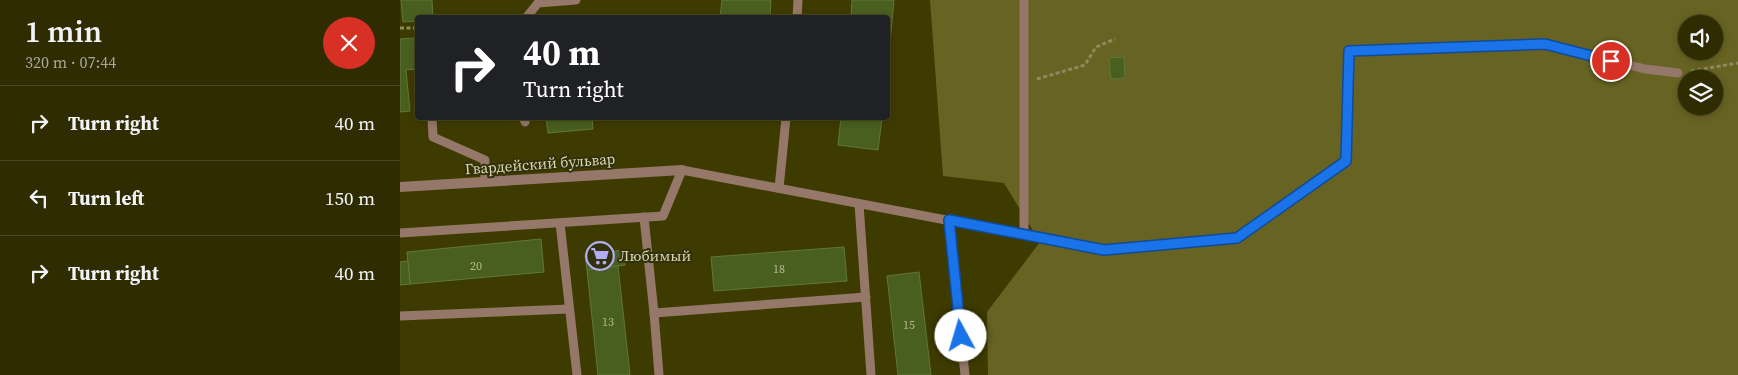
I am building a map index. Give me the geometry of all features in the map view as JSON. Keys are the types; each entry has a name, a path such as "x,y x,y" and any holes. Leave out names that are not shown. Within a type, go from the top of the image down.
{"street":[{"name":"Гвардейский бульвар","path":"400,187 682,170"}],"lane":[{"path":"528,15 538,3 576,0"},
{"path":"796,15 798,0"},
{"path":"1024,0 1024,235"},
{"path":"400,233 663,216 682,170 1104,250 1237,238 1346,161 1349,51 1545,44 1644,70 1678,73"},
{"path":"432,120 433,137 485,160 485,182"},
{"path":"779,188 786,120"},
{"path":"859,204 871,375"},
{"path":"644,217 659,375"},
{"path":"949,220 965,375"},
{"path":"560,223 577,375"},
{"path":"654,312 866,297"},
{"path":"400,316 569,309"}],"path":[{"path":"400,28 415,28"},
{"path":"1024,83 1085,65 1096,47 1115,40"},
{"path":"1696,70 1738,63"}],"shaded area":[{"path":"930,0 1738,0 1738,375 988,375 987,312 1040,242 1004,183 943,176"}],"building":[{"path":"401,0 432,0 433,15 415,15 415,21 403,22"},
{"path":"722,0 771,0 770,15 720,15"},
{"path":"852,0 894,0 890,42 890,15 851,15"},
{"path":"414,38 415,69 406,70 410,111 400,112 400,39"},
{"path":"1124,57 1125,78 1111,79 1109,58"},
{"path":"546,120 592,120 593,129 548,133"},
{"path":"841,120 882,120 878,150 838,145"},
{"path":"541,239 544,272 410,284 407,252"},
{"path":"844,247 847,281 714,291 711,257"},
{"path":"623,250 625,265 587,270 585,255"},
{"path":"408,261 410,284 400,285 400,262"},
{"path":"618,266 630,375 598,375 587,270"},
{"path":"919,272 931,375 898,375 887,276"}],"place":[{"name":"Любимый","path":"600,256"}],"route":[{"path":"961,336 949,220 1104,250 1237,238 1346,161 1349,51 1545,44 1611,61"}]}
